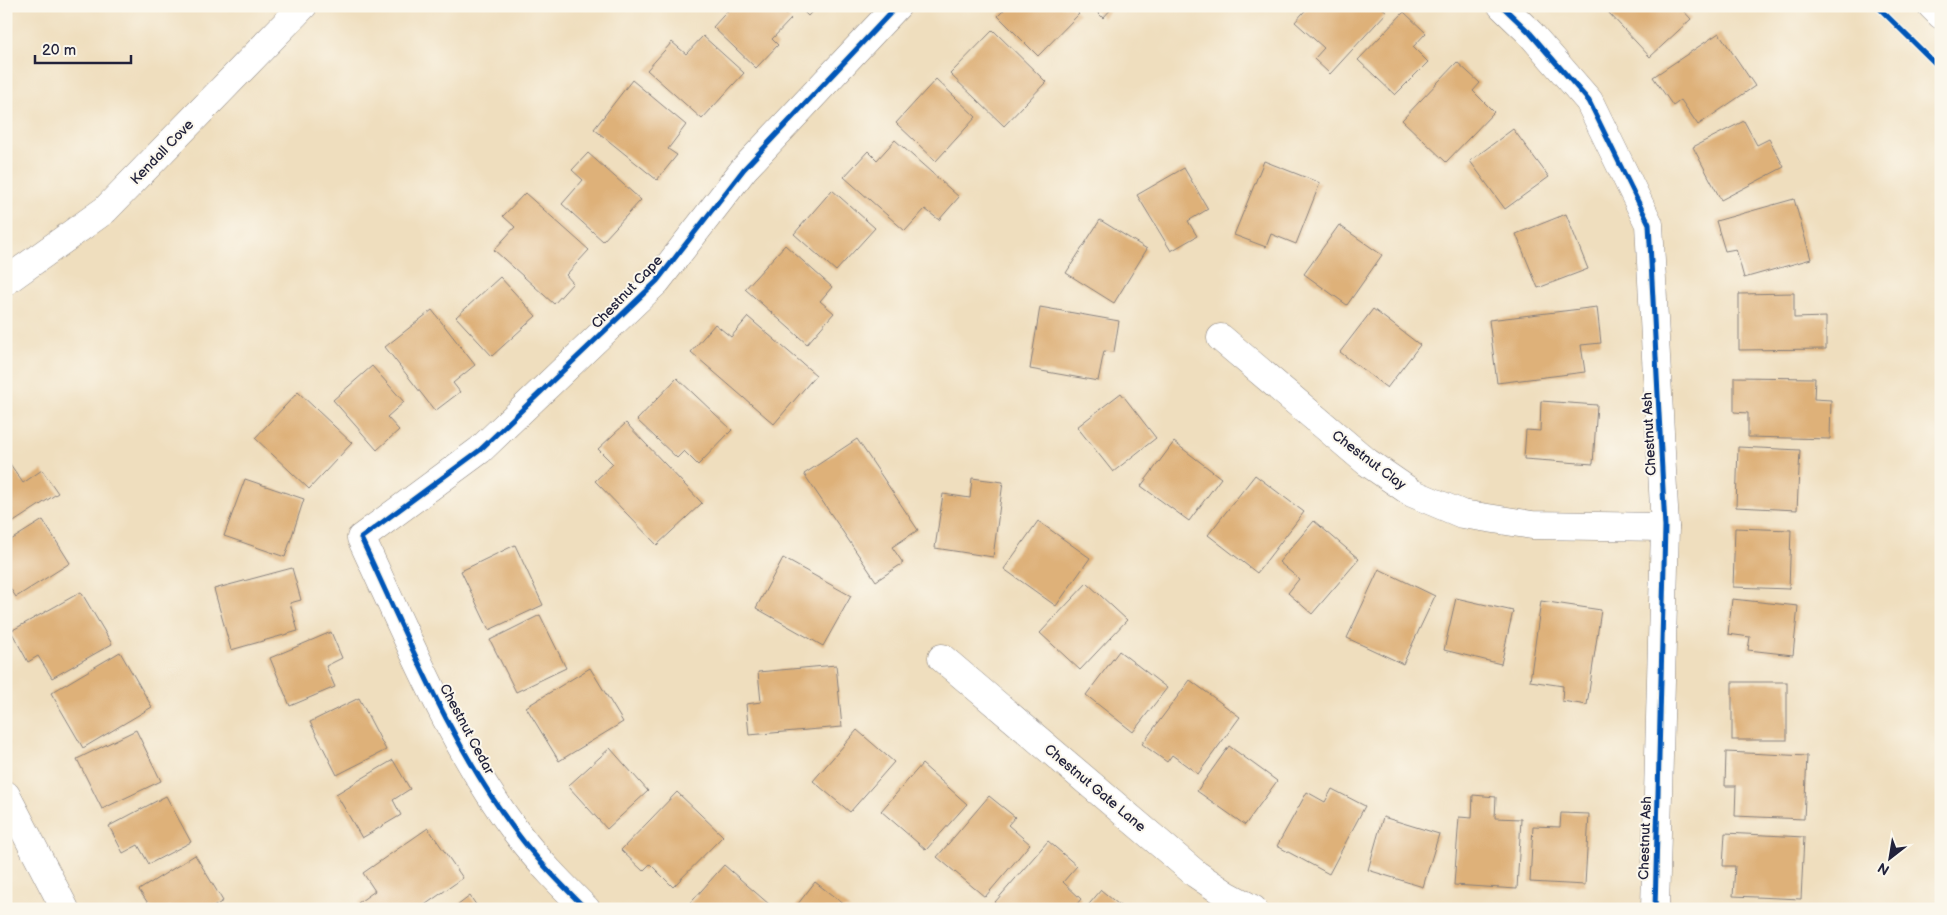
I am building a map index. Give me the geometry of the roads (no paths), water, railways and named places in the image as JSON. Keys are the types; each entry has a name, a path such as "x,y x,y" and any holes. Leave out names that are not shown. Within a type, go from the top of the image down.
{"street":[{"name":"Kendall Cove","path":"6,281 105,210 303,6"},
{"name":"Chestnut Cape","path":"360,538 480,450 657,281 744,169 897,6"},
{"name":"Chestnut Ash","path":"1502,6 1530,33 1589,101 1649,224 1665,527 1654,909"},
{"path":"1932,6 1941,15"},
{"name":"Chestnut Clay","path":"1221,338 1367,462 1412,493 1462,514 1532,525 1665,527"},
{"name":"Chestnut Cedar","path":"360,538 445,716 479,776 517,834 586,909"},
{"name":"Chestnut Gate Lane","path":"942,658 1196,874 1227,895 1253,909"},
{"path":"6,795 16,839 65,909"}]}
